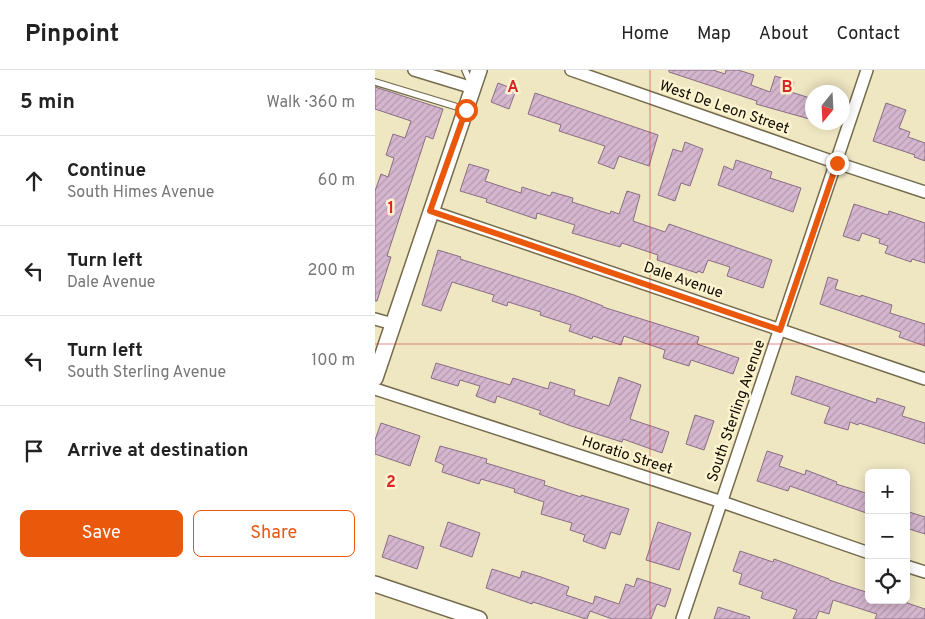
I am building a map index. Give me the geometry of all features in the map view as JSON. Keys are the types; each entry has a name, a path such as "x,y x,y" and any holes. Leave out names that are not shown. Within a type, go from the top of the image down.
{"street":[{"path":"414,70 473,88"},
{"path":"375,378 479,70"},
{"name":"West De Leon Street","path":"571,70 925,192"},
{"name":"South Sterling Avenue","path":"682,619 867,70"},
{"name":"Dale Avenue","path":"430,211 925,380"},
{"path":"375,318 393,324"},
{"name":"Horatio Street","path":"375,389 722,502 865,552"},
{"path":"910,567 925,572"},
{"path":"375,584 479,619"}],"lane":[{"path":"465,70 473,88"},
{"path":"375,82 466,110"}],"building":[{"path":"669,70 713,70 725,74 726,70 738,70 754,75 751,85 770,92 775,76 794,82 791,92 805,96 805,118 756,104 757,101 669,72"},
{"path":"498,83 516,90 509,109 491,102"},
{"path":"375,87 443,109 433,139 426,136 387,256 391,257 377,301 375,301 375,191 381,174 388,177 394,158 386,155 393,134 405,138 411,121 375,109"},
{"path":"535,93 658,135 649,166 619,156 614,169 598,163 605,146 559,131 561,125 528,114"},
{"path":"886,103 906,110 899,128 910,132 908,137 925,143 925,161 914,157 915,155 873,141"},
{"path":"685,142 703,149 690,186 681,183 675,201 658,195 673,149 682,152"},
{"path":"736,160 772,172 770,178 801,188 793,212 718,185 724,166 733,170"},
{"path":"469,164 489,170 485,181 521,193 522,187 550,196 552,192 573,198 572,202 610,214 611,211 619,214 627,191 640,195 633,221 665,232 669,224 772,260 763,288 727,276 730,267 708,260 703,273 698,271 697,273 657,260 658,255 622,243 620,247 572,233 575,225 537,213 536,219 486,202 487,199 460,191"},
{"path":"854,204 888,215 889,211 925,223 925,263 912,259 911,262 885,253 888,246 879,243 880,239 862,233 859,241 843,236"},
{"path":"438,250 461,257 460,259 574,295 603,307 699,337 697,344 739,358 733,374 691,360 689,366 663,358 665,350 624,336 621,345 593,336 592,339 569,331 571,325 540,315 541,312 508,302 507,306 492,301 494,295 452,282 441,311 422,305"},
{"path":"828,277 838,280 835,289 892,305 890,313 925,324 925,346 899,337 901,332 820,304"},
{"path":"436,363 510,385 513,378 548,389 550,382 575,390 574,395 609,406 619,377 641,385 630,419 669,432 662,453 623,439 622,442 571,426 539,414 541,411 497,396 495,403 476,396 480,386 460,380 458,386 431,378"},
{"path":"796,376 876,403 877,398 905,407 902,416 925,423 925,444 859,423 858,425 850,422 848,430 824,423 830,407 791,394"},
{"path":"695,415 714,421 704,450 686,444"},
{"path":"381,423 420,436 410,466 375,454 375,440"},
{"path":"440,446 487,459 486,463 545,481 544,485 629,509 620,535 611,532 605,549 583,541 585,535 570,530 572,523 541,514 544,502 514,492 515,489 481,479 479,484 442,472 444,465 435,461"},
{"path":"767,451 783,456 779,466 805,475 806,470 837,482 836,484 865,493 865,513 790,486 788,491 757,481"},
{"path":"910,512 925,517 925,534 910,529"},
{"path":"448,522 480,533 472,557 440,546"},
{"path":"658,522 691,533 679,570 646,560"},
{"path":"389,535 424,547 417,569 382,557"},
{"path":"740,551 773,562 774,559 865,592 865,604 910,604 925,609 925,619 875,619 877,614 833,600 829,614 819,611 816,619 793,619 797,610 761,598 763,592 739,584 742,574 733,571"},
{"path":"492,569 520,578 522,571 541,577 569,587 566,595 593,604 595,596 619,604 626,584 634,587 637,578 671,589 665,607 657,604 651,619 612,619 590,611 586,619 533,602 532,604 486,588"},
{"path":"718,607 750,617 749,619 714,619"}],"route":[{"path":"466,110 430,211 780,330 837,163"}]}
